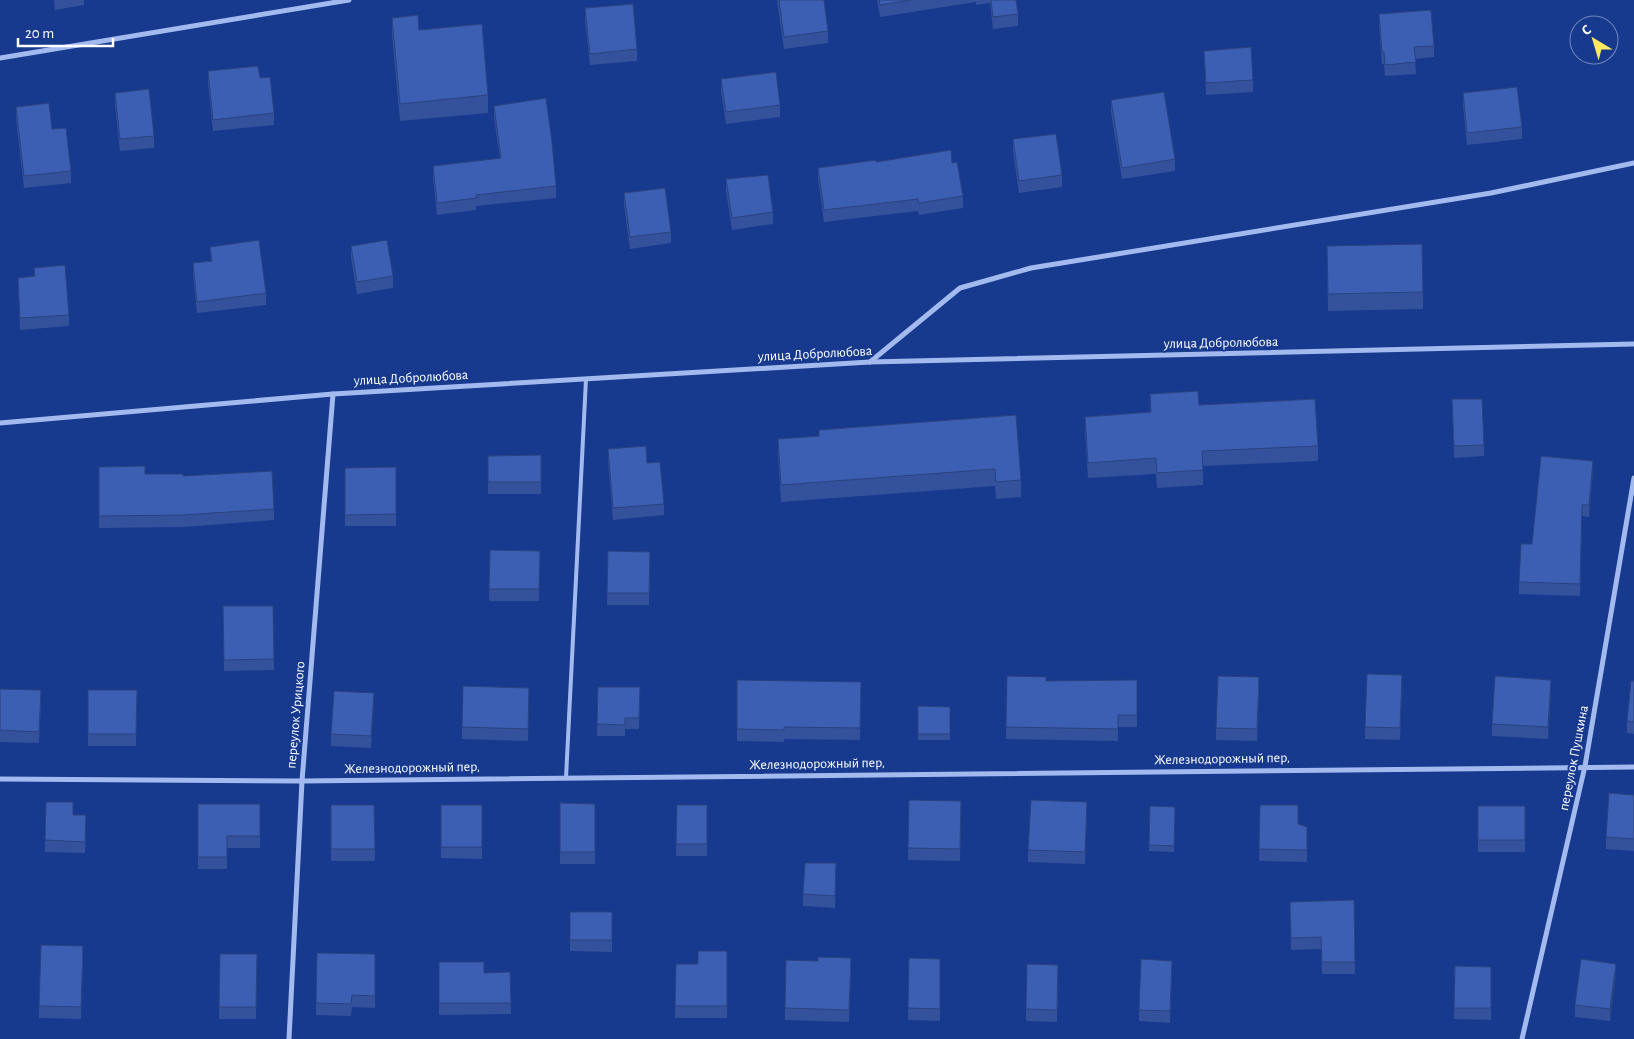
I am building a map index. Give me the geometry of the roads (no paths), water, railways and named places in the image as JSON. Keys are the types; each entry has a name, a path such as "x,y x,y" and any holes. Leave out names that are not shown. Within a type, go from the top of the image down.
{"street":[{"path":"0,58 349,0"},
{"path":"870,362 960,288 1031,268 1491,193 1634,163"},
{"name":"улица Добролюбова","path":"0,423 333,394 870,362 1634,344"},
{"name":"переулок Урицкого","path":"290,1039 302,781 333,394"},
{"name":"переулок Пушкина","path":"1522,1039 1585,766 1634,478"},
{"name":"Железнодорожный пер,","path":"0,779 302,781 1585,766 1634,767"}],"lane":[{"path":"566,778 586,379"}]}
